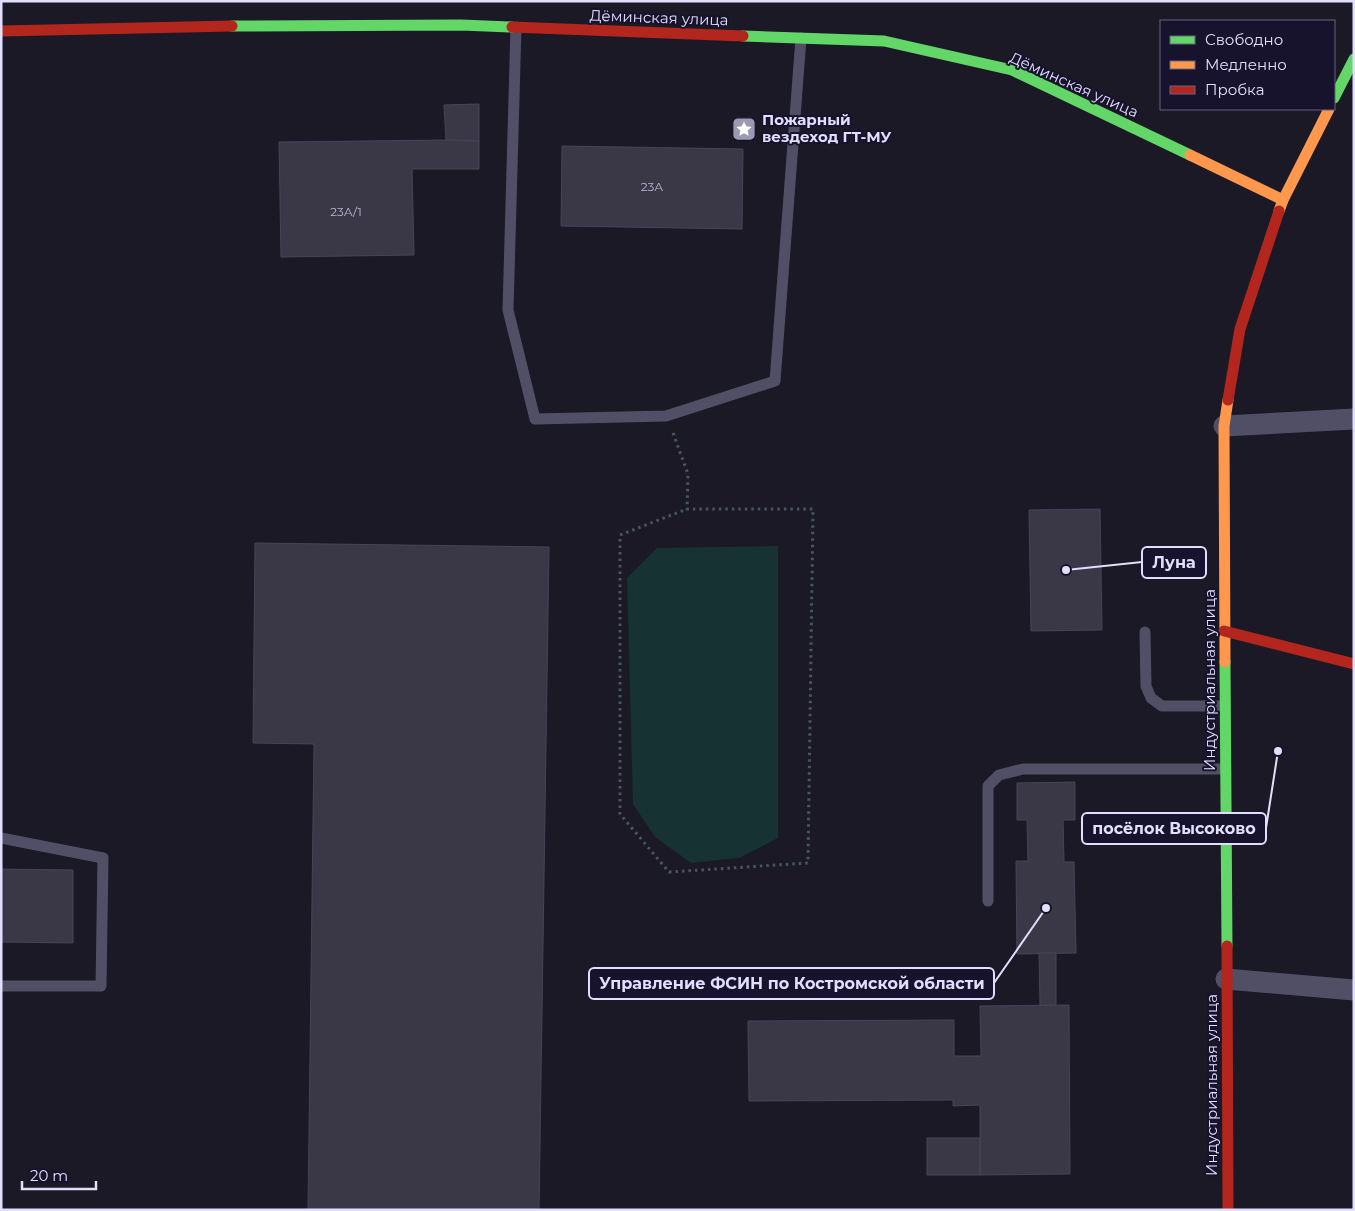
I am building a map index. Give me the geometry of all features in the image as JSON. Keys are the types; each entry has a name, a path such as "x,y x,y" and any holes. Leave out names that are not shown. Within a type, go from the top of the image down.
{"main road":[{"name":"Дёминская улица","path":"1,31 154,26 461,25 884,41 1012,70 1283,200"},
{"path":"1335,96 1354,59"},
{"name":"Индустриальная улица","path":"1228,1210 1224,426 1240,329 1283,200 1328,110"},
{"path":"1224,631 1354,664"}],"street":[{"path":"1224,426 1354,419"},
{"path":"1226,979 1354,990"}],"lane":[{"path":"516,27 508,310 535,419 666,416 775,380 801,38"},
{"path":"1145,632 1146,686 1151,698 1162,706 1225,706"},
{"path":"988,901 988,786 999,775 1023,769 1226,769"},
{"path":"1,838 103,858 101,986 1,986"}],"path":[{"path":"666,416 688,474 688,509"},
{"path":"688,509 813,509 808,863 669,872 620,814 620,535 688,509"}],"green space":[{"path":"778,546 778,838 739,858 691,863 655,837 633,804 627,578 657,548"}],"building":[{"path":"479,104 479,141 446,140 444,105"},
{"path":"479,141 479,169 412,169 414,255 281,257 279,142"},
{"path":"562,146 743,149 742,229 561,226"},
{"path":"1100,509 1102,630 1031,631 1029,510"},
{"path":"255,543 549,547 539,1210 308,1210 314,744 253,743"},
{"path":"1075,782 1075,820 1063,820 1064,862 1074,862 1076,953 1017,954 1016,861 1028,861 1027,820 1017,820 1017,783"},
{"path":"1,869 73,870 73,943 1,942"},
{"path":"1039,953 1056,953 1056,1006 1040,1006"},
{"path":"1069,1005 1070,1174 980,1175 980,1105 953,1106 953,1100 749,1101 748,1021 954,1020 954,1056 981,1056 980,1006"},
{"path":"927,1138 980,1138 980,1175 927,1175"}],"traffic: fast":[{"path":"232,26 461,25 512,27"},
{"path":"743,36 884,41 1012,70 1190,155"},
{"path":"1335,96 1354,59"},
{"path":"1225,662 1227,946"}],"traffic: slow":[{"path":"1279,211 1328,110"},
{"path":"1190,155 1283,200"},
{"path":"1225,662 1224,426 1228,400"}],"traffic: jam":[{"path":"1,31 232,26"},
{"path":"512,27 743,36"},
{"path":"1228,400 1240,329 1279,211"},
{"path":"1224,631 1354,664"},
{"path":"1227,946 1228,1210"}],"place":[{"name":"Пожарный вездеход ГТ-МУ","path":"744,129"},
{"name":"Луна","path":"1066,570"},
{"name":"посёлок Высоково","path":"1278,751"},
{"name":"Управление ФСИН по Костромской области","path":"1046,908"}]}
